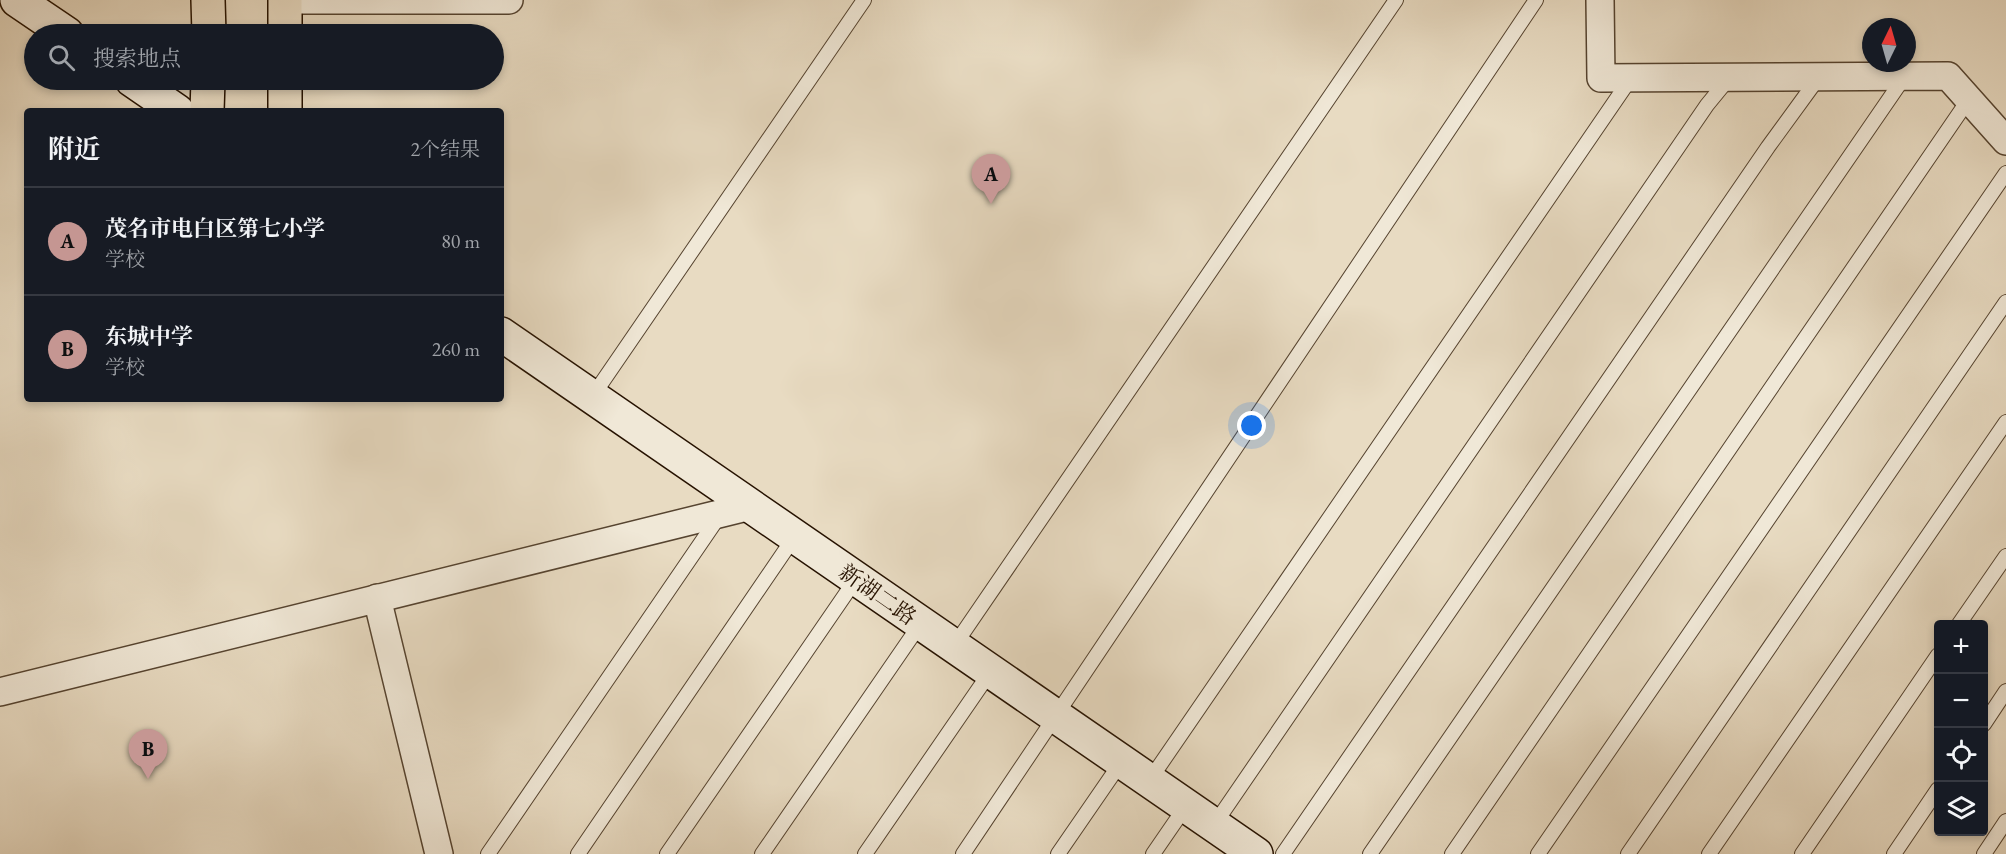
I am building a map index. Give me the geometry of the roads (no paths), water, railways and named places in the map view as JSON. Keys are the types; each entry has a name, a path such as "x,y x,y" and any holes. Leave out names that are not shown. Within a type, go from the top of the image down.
{"main road":[{"path":"17,0 52,24"},
{"path":"208,0 209,24"},
{"path":"285,0 285,24"},
{"path":"147,90 173,108"},
{"path":"207,108 208,90"},
{"path":"285,90 285,108"},
{"name":"新湖二路","path":"504,336 592,396 736,510 795,536 1250,852"}],"street":[{"path":"285,0 509,0"},
{"path":"1600,0 1601,78 1947,76 2006,141"},
{"path":"0,692 736,510"},
{"path":"377,598 439,854"}],"lane":[{"path":"592,396 864,0"},
{"path":"954,646 1396,0"},
{"path":"963,854 1536,0"},
{"path":"1370,854 1905,76"},
{"path":"1214,825 1707,105 1730,77"},
{"path":"1283,854 1761,156 1819,77"},
{"path":"1149,781 1631,78"},
{"path":"1452,854 1969,99"},
{"path":"1538,854 2006,173"},
{"path":"1628,854 2006,302"},
{"path":"1709,854 2006,422"},
{"path":"488,854 736,510"},
{"path":"578,854 795,536"},
{"path":"1962,620 2006,556"},
{"path":"667,854 856,579"},
{"path":"762,854 921,623"},
{"path":"1802,854 1934,660"},
{"path":"865,854 990,671"},
{"path":"1988,717 2006,691"},
{"path":"1058,854 1122,761"},
{"path":"1894,854 1934,795"},
{"path":"1153,854 1186,806"},
{"path":"1984,854 2006,821"}],"place":[{"name":"茂名市电白区第七小学","path":"991,204"},
{"name":"东城中学","path":"148,779"}]}
